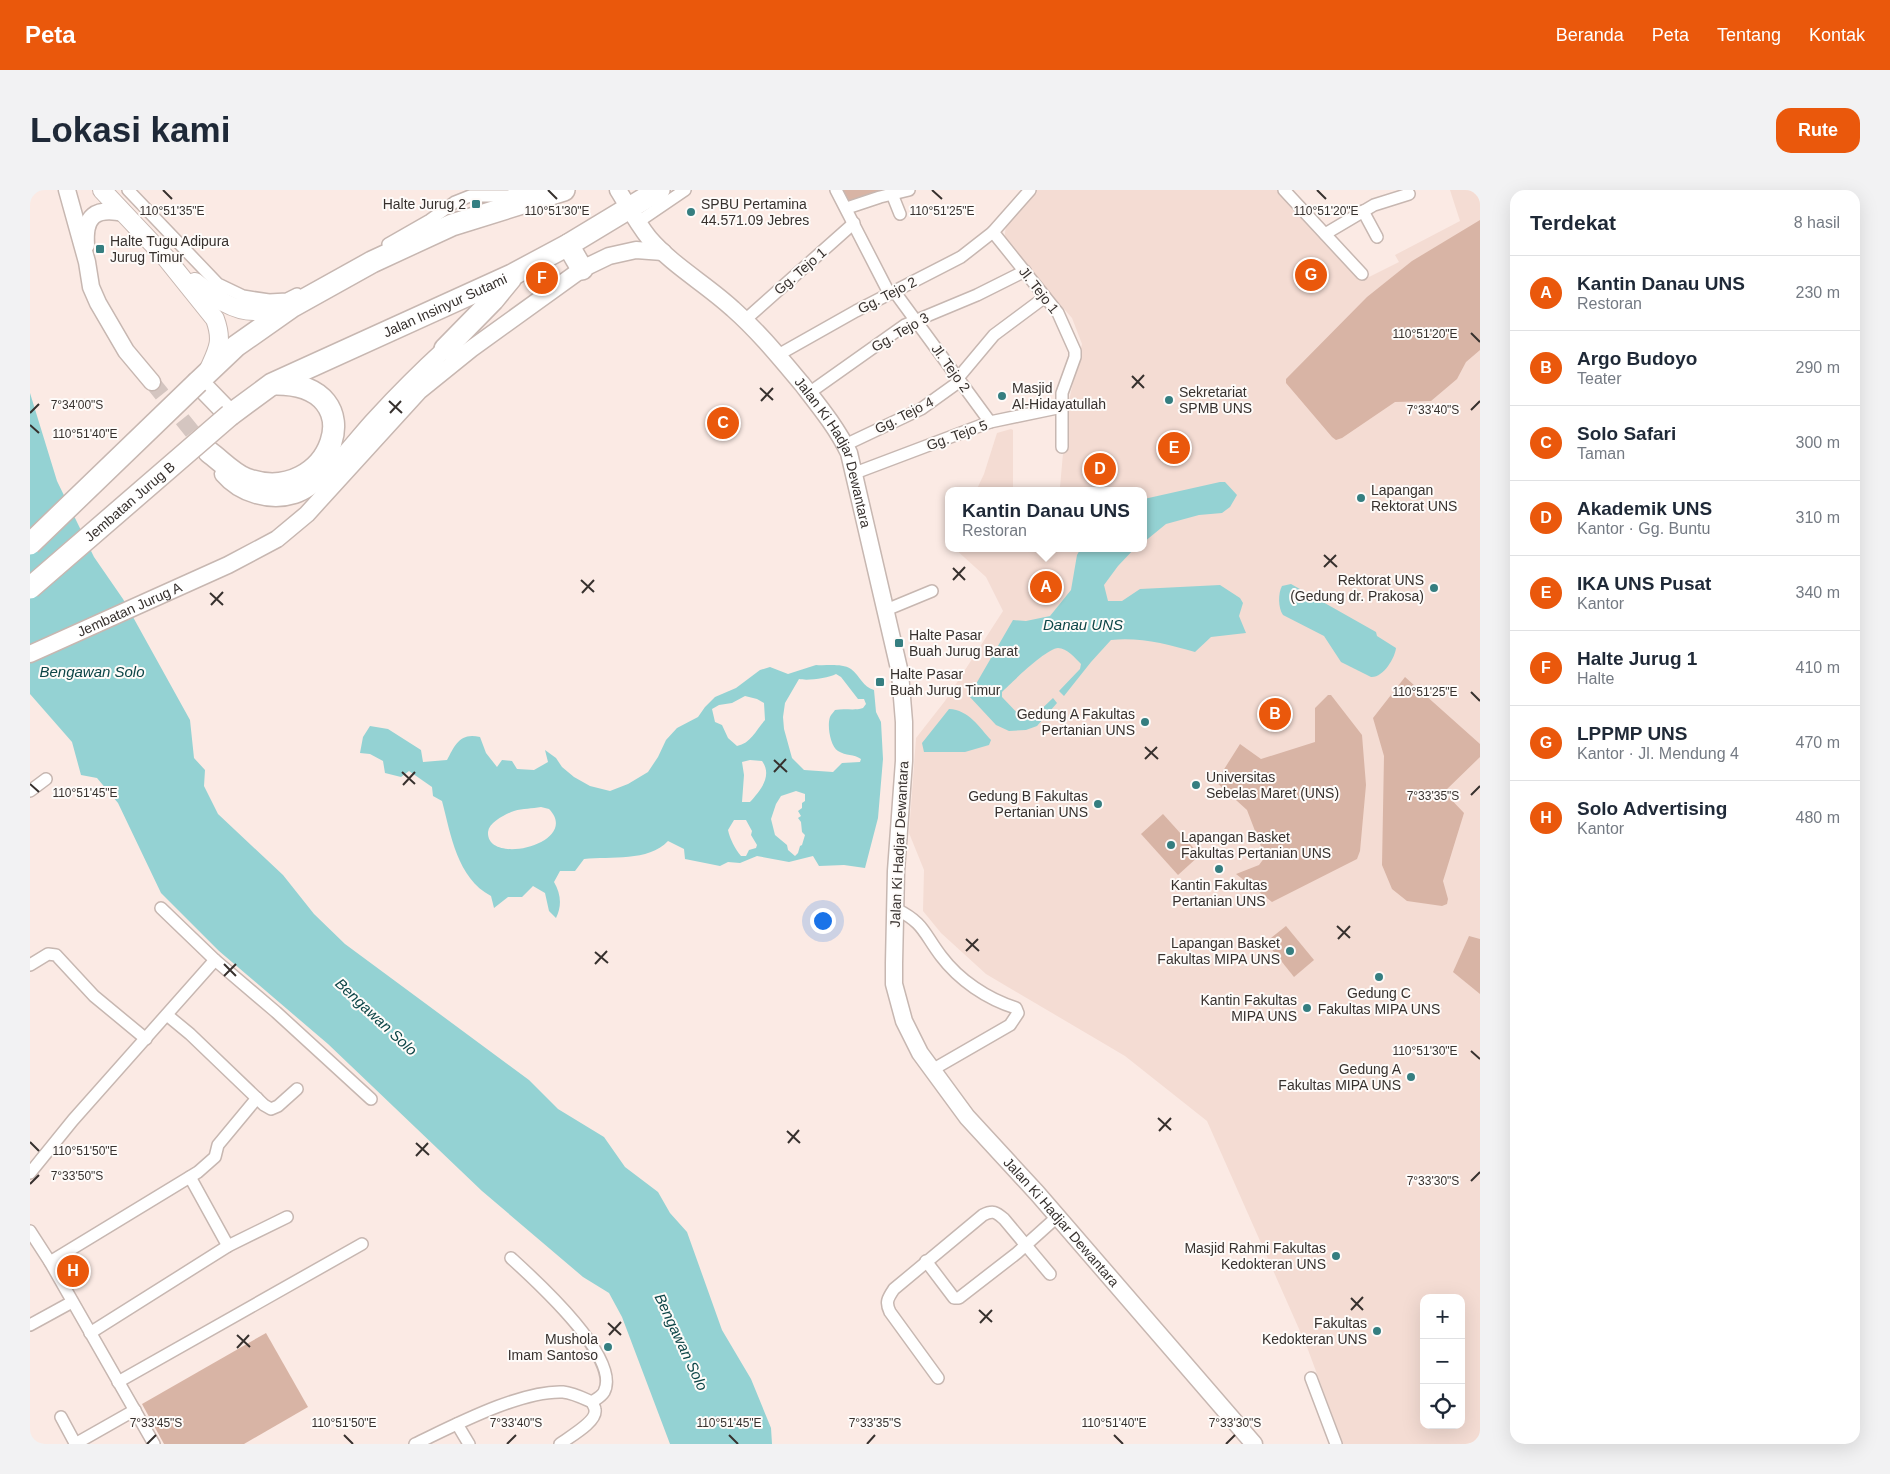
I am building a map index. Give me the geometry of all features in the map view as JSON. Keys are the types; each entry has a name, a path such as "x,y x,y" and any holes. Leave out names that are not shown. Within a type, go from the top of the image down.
{"highway":[{"path":"30,544 236,346 293,306 372,262 427,236 533,193 564,190"},
{"name":"Jalan Insinyur Sutami","path":"230,415 272,384 512,276 568,245 634,215 659,190"},
{"path":"568,245 582,269"},
{"path":"445,349 493,300 512,276"},
{"path":"203,377 230,415"},
{"path":"209,452 244,478 269,484 281,484 299,477 322,460 330,448 335,428 330,409 323,399 311,390 289,383 272,384"},
{"name":"Jembatan Jurug B","path":"30,588 230,415"}],"main road":[{"path":"67,190 87,262 91,286 98,303 126,351 152,382"},
{"path":"102,190 166,258 205,304 217,325 220,331 219,347 203,377"},
{"name":"Jalan Ki Hadjar Dewantara","path":"618,190 649,238 663,252 745,320 809,393 845,445 855,473 900,673 904,722 904,761 896,871 894,984 911,1037 932,1070 967,1117 1057,1217 1254,1444"},
{"path":"87,262 86,226 92,216 101,211 110,210 124,213"},
{"path":"209,452 215,465 226,478 249,492 268,497 276,498 296,494 328,481 419,391 471,349 582,269 609,256 636,250 663,252"},
{"path":"166,258 214,296 233,307 253,311 293,306"},
{"path":"328,481 410,382 445,349 471,349"},
{"name":"Jembatan Jurug A","path":"30,654 228,565 277,538 307,514 328,481"}],"street":[{"path":"128,190 218,284 243,296 268,300 287,299 415,229 455,202 470,196 508,196 533,193"},
{"path":"634,215 685,190"},
{"name":"Jl. Tejo 2","path":"836,190 891,292 915,320 990,422"},
{"path":"847,208 909,190"},
{"path":"993,232 1030,190"},
{"path":"1284,190 1362,274"},
{"path":"892,194 900,214"},
{"path":"1325,234 1374,205 1409,194"},
{"path":"1363,211 1378,237"},
{"name":"Gg. Tejo 1","path":"745,320 854,223"},
{"name":"Jl. Tejo 1","path":"993,232 1060,317 1075,351 1075,357 1063,388 1062,447"},
{"name":"Gg. Tejo 2","path":"778,356 891,292 961,257 993,232"},
{"name":"Gg. Tejo 3","path":"809,393 882,340 915,320 977,295 1025,271"},
{"name":"Gg. Tejo 4","path":"845,445 921,409 959,380 994,335 1045,297"},
{"name":"Gg. Tejo 5","path":"855,473 990,422 1062,407"},
{"path":"886,610 932,591"},
{"path":"30,791 46,779"},
{"path":"161,908 215,960 276,1012 372,1099"},
{"path":"896,909 915,919 941,956 961,976 986,996 1016,1008 1018,1013 1010,1025 932,1070"},
{"path":"30,966 48,954 56,955 94,996 146,1039"},
{"path":"30,1173 73,1120 215,960"},
{"path":"167,1015 271,1109 278,1106 298,1089"},
{"path":"50,1262 198,1172 215,1157 218,1145 257,1098"},
{"path":"190,1177 228,1246"},
{"path":"938,1378 886,1305 887,1299 894,1289 926,1261 990,1211 996,1212 1004,1219 1027,1244 1050,1274"},
{"path":"926,1261 949,1294 954,1298 959,1298 1027,1244 1057,1217"},
{"path":"90,1333 228,1246 287,1218"},
{"path":"30,1230 154,1444"},
{"path":"118,1382 362,1244"},
{"path":"511,1258 565,1310 596,1353 605,1375 606,1386 600,1397 592,1402"},
{"path":"30,1326 72,1302"},
{"path":"1311,1378 1336,1444"},
{"path":"415,1444 457,1424 522,1399 565,1392 592,1402 595,1410 594,1416 588,1424 560,1444"},
{"path":"61,1416 75,1443 134,1410"},
{"path":"457,1424 469,1444"}],"shaded area":[{"path":"840,190 885,190 848,204"},
{"name":"Universitas Sebelas Maret (UNS)","path":"1037,190 1282,190 1365,279 1399,262 1395,255 1460,221 1450,190 1480,190 1480,1444 1343,1444 1307,1347 1207,1121 1125,1056 986,974 941,933 923,911 924,870 909,833 916,738 945,701 1003,611 986,577 958,552 1147,552 1147,487 1060,487 1067,409 1082,344 1072,318 1004,241 1006,225"},
{"path":"1480,220 1480,350 1466,362 1457,379 1431,401 1395,402 1342,438 1336,440 1286,383 1286,379 1367,297 1412,261"},
{"path":"1013,430 1013,487 978,487 984,474 997,433"},
{"path":"1405,677 1480,744 1480,757 1444,792 1464,813 1443,881 1448,899 1447,904 1442,906 1407,901 1392,889 1382,865 1384,756 1373,718"},
{"path":"1328,695 1331,695 1362,735 1366,785 1360,851 1357,859 1272,902 1236,874 1259,865 1265,857 1247,810 1216,782 1240,744 1261,759 1315,742 1315,708"},
{"name":"Lapangan Basket Fakultas Pertanian UNS","path":"1163,814 1200,855 1178,875 1141,834"},
{"name":"Lapangan Basket Fakultas MIPA UNS","path":"1286,926 1314,960 1294,977 1266,942"},
{"path":"1469,936 1480,939 1480,994 1453,972"},
{"path":"266,1333 308,1407 244,1444 164,1444 142,1404"}],"water":[{"name":"Bengawan Solo","path":"30,393 57,481 94,557 123,599 190,720 194,758 205,770 204,786 218,814 283,875 314,914 345,944 529,1080 558,1109 604,1137 625,1167 658,1192 670,1213 687,1232 722,1330 751,1379 771,1428 772,1444 670,1444 622,1317 609,1293 583,1277 482,1191 328,1044 219,951 161,893 118,803 97,778 81,775 72,742 30,694"},
{"path":"1220,482 1225,482 1237,495 1230,507 1222,513 1199,515 1166,524 1147,540 1147,498"},
{"name":"Danau UNS","path":"1079,552 1131,552 1104,585 1108,601 1122,601 1140,589 1220,585 1240,598 1243,603 1239,616 1246,633 1211,637 1195,652 1143,640 1111,640 1064,696 1059,691 1080,669 1081,664 1071,654 1061,648 1053,650 1013,681 1002,692 1002,697 1023,719 1031,719 1053,698 1057,703 1037,726 1026,730 1009,731 996,725 969,696 1013,620 1026,621 1050,616 1071,590"},
{"path":"1291,584 1376,632 1377,636 1396,648 1391,662 1384,671 1371,677 1341,662 1324,636 1283,615 1279,605 1280,592 1282,586"},
{"path":"816,665 843,666 851,669 864,684 874,690 876,712 881,722 883,759 878,818 865,868 844,865 819,866 813,856 789,862 757,856 740,863 728,862 720,866 685,859 684,849 668,841 660,848 640,855 584,859 575,871 560,871 554,882 560,900 556,918 549,911 545,893 533,886 522,897 508,897 494,908 491,896 470,878 463,867 452,841 442,801 433,796 432,787 409,771 401,777 385,773 383,761 370,754 360,753 363,737 370,726 388,729 421,750 423,762 447,760 453,749 463,738 468,736 480,737 486,753 497,767 502,760 512,761 517,769 534,770 548,762 545,750 556,758 562,767 574,777 590,786 610,791 628,784 648,772 666,740 677,728 698,717 715,697 736,688 760,670 770,667 788,674","holes":["836,674 841,677 858,699 864,699 866,704 863,708 835,710 830,716 829,721 830,735 835,748 841,753 861,759 860,762 842,763 833,772 804,770 792,758 784,729 785,703 799,679 828,677","745,696 764,703 765,720 750,739 737,746 728,738 722,725 715,722 712,709 719,705 732,703","750,760 762,761 765,767 766,778 758,793 750,802 742,802 744,775 742,762","796,791 805,794 805,801 802,803 802,808 798,811 801,816 798,818 801,822 802,832 805,835 802,845 795,856 788,850 787,845 775,835 771,819 781,796","541,807 549,809 556,821 553,832 544,840 530,846 515,849 501,848 491,842 488,832 491,825 503,816 521,809","734,820 746,820 757,845 756,848 749,850 746,856 741,856 731,840 728,830"]},
{"path":"949,709 962,712 973,720 991,740 989,745 965,752 924,752 922,743"}],"tunnel":[{"path":"152,382 207,450"}],"place":[{"name":"Halte Jurug 2","path":"476,204"},
{"name":"SPBU Pertamina 44.571.09 Jebres","path":"691,212"},
{"name":"Halte Tugu Adipura Jurug Timur","path":"100,249"},
{"name":"LPPMP UNS","path":"1311,275"},
{"name":"Halte Jurug 1","path":"542,278"},
{"name":"Masjid Al-Hidayatullah","path":"1002,396"},
{"name":"Sekretariat SPMB UNS","path":"1169,400"},
{"name":"Solo Safari","path":"723,423"},
{"name":"IKA UNS Pusat","path":"1174,448"},
{"name":"Akademik UNS","path":"1100,469"},
{"name":"Lapangan Rektorat UNS","path":"1361,498"},
{"name":"Kantin Danau UNS","path":"1046,587"},
{"name":"Rektorat UNS (Gedung dr. Prakosa)","path":"1434,588"},
{"name":"Halte Pasar Buah Jurug Barat","path":"899,643"},
{"name":"Halte Pasar Buah Jurug Timur","path":"880,682"},
{"name":"Argo Budoyo","path":"1275,714"},
{"name":"Gedung A Fakultas Pertanian UNS","path":"1145,722"},
{"name":"Universitas Sebelas Maret (UNS)","path":"1196,785"},
{"name":"Gedung B Fakultas Pertanian UNS","path":"1098,804"},
{"name":"Lapangan Basket Fakultas Pertanian UNS","path":"1171,845"},
{"name":"Kantin Fakultas Pertanian UNS","path":"1219,869"},
{"name":"Lapangan Basket Fakultas MIPA UNS","path":"1290,951"},
{"name":"Gedung C Fakultas MIPA UNS","path":"1379,977"},
{"name":"Kantin Fakultas MIPA UNS","path":"1307,1008"},
{"name":"Gedung A Fakultas MIPA UNS","path":"1411,1077"},
{"name":"Masjid Rahmi Fakultas Kedokteran UNS","path":"1336,1256"},
{"name":"Solo Advertising","path":"73,1271"},
{"name":"Fakultas Kedokteran UNS","path":"1377,1331"},
{"name":"Mushola Imam Santoso","path":"608,1347"}]}
